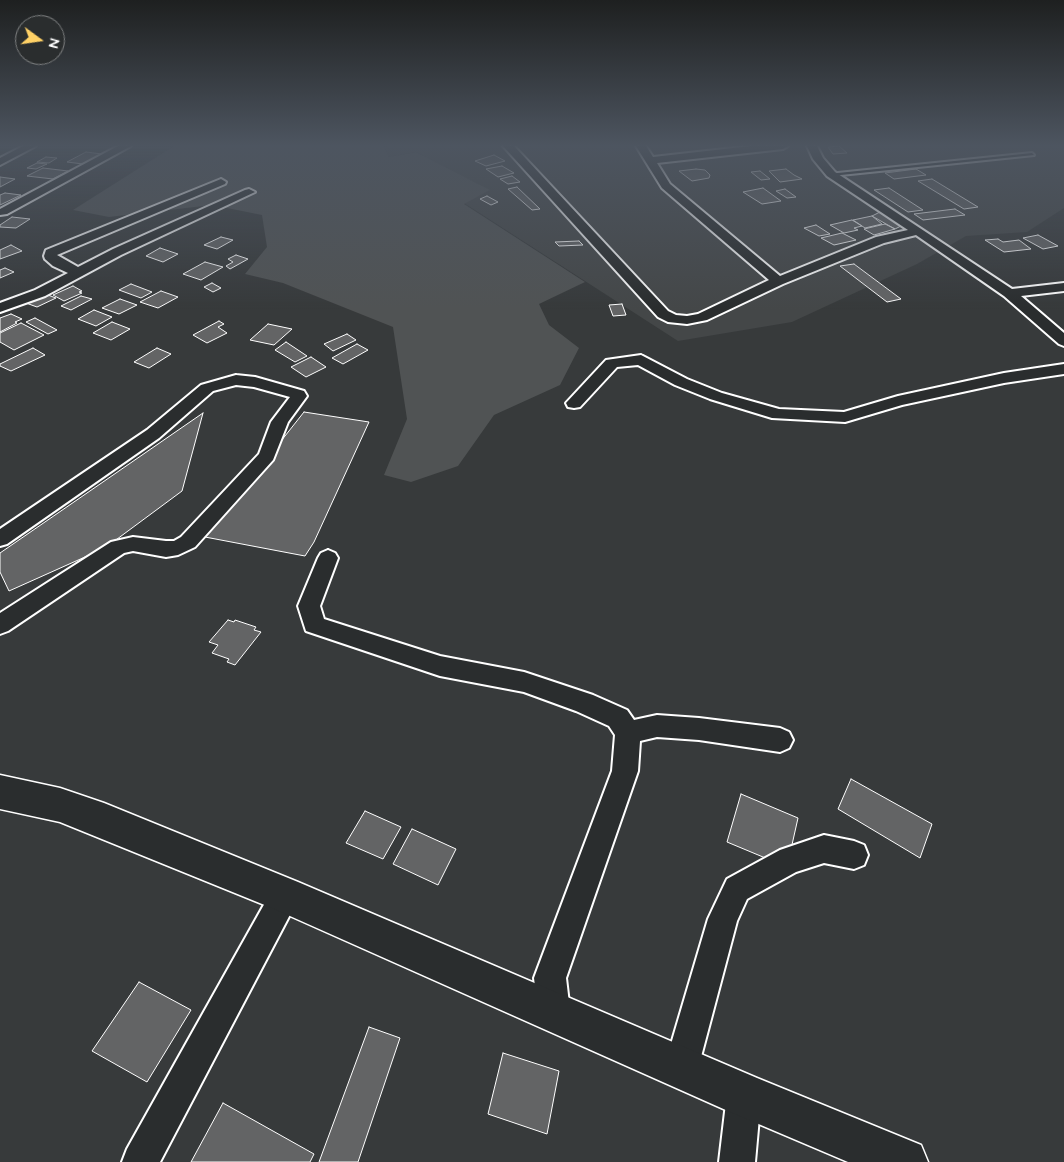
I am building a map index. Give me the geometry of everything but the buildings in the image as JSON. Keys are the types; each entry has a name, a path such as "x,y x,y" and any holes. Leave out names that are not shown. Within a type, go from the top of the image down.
{"street":[{"path":"1,212 23,200"},
{"path":"79,273 58,263 50,256 51,253 177,200"},
{"path":"0,308 40,293 117,252 231,200"},
{"path":"558,200 663,314 680,319 702,317 778,281 880,240 918,231"},
{"path":"683,200 778,281"},
{"path":"871,200 1009,293 1064,341"},
{"path":"1009,293 1064,287"},
{"path":"574,403 598,375 612,363 641,360 681,382 778,414 845,417 898,401 1004,378 1064,369"},
{"path":"0,538 153,434 207,388 236,380 255,382 298,394 299,396 280,422 267,456 188,542 178,548 166,549 133,544 118,547 0,624"},
{"path":"328,558 309,606 314,625 440,666 524,682 618,718 628,733 625,771 550,978 554,1012"},
{"path":"628,733 657,726 699,729 780,740"},
{"path":"0,792 60,805 95,817 285,895 681,1068 904,1162"},
{"path":"681,1068 723,919 737,889 790,860 824,849 854,855"},
{"path":"140,1162 285,895"},
{"path":"737,1162 744,1095"}],"shaded area":[{"path":"88,200 471,200 464,204 585,282 539,304 549,325 579,348 560,385 494,415 458,466 411,482 384,475 407,419 393,327 283,283 245,274 267,247 262,215 212,205 109,217 73,210"},
{"path":"469,200 1064,200 1064,208 1027,232 966,236 917,264 792,322 678,341 464,203"}]}
